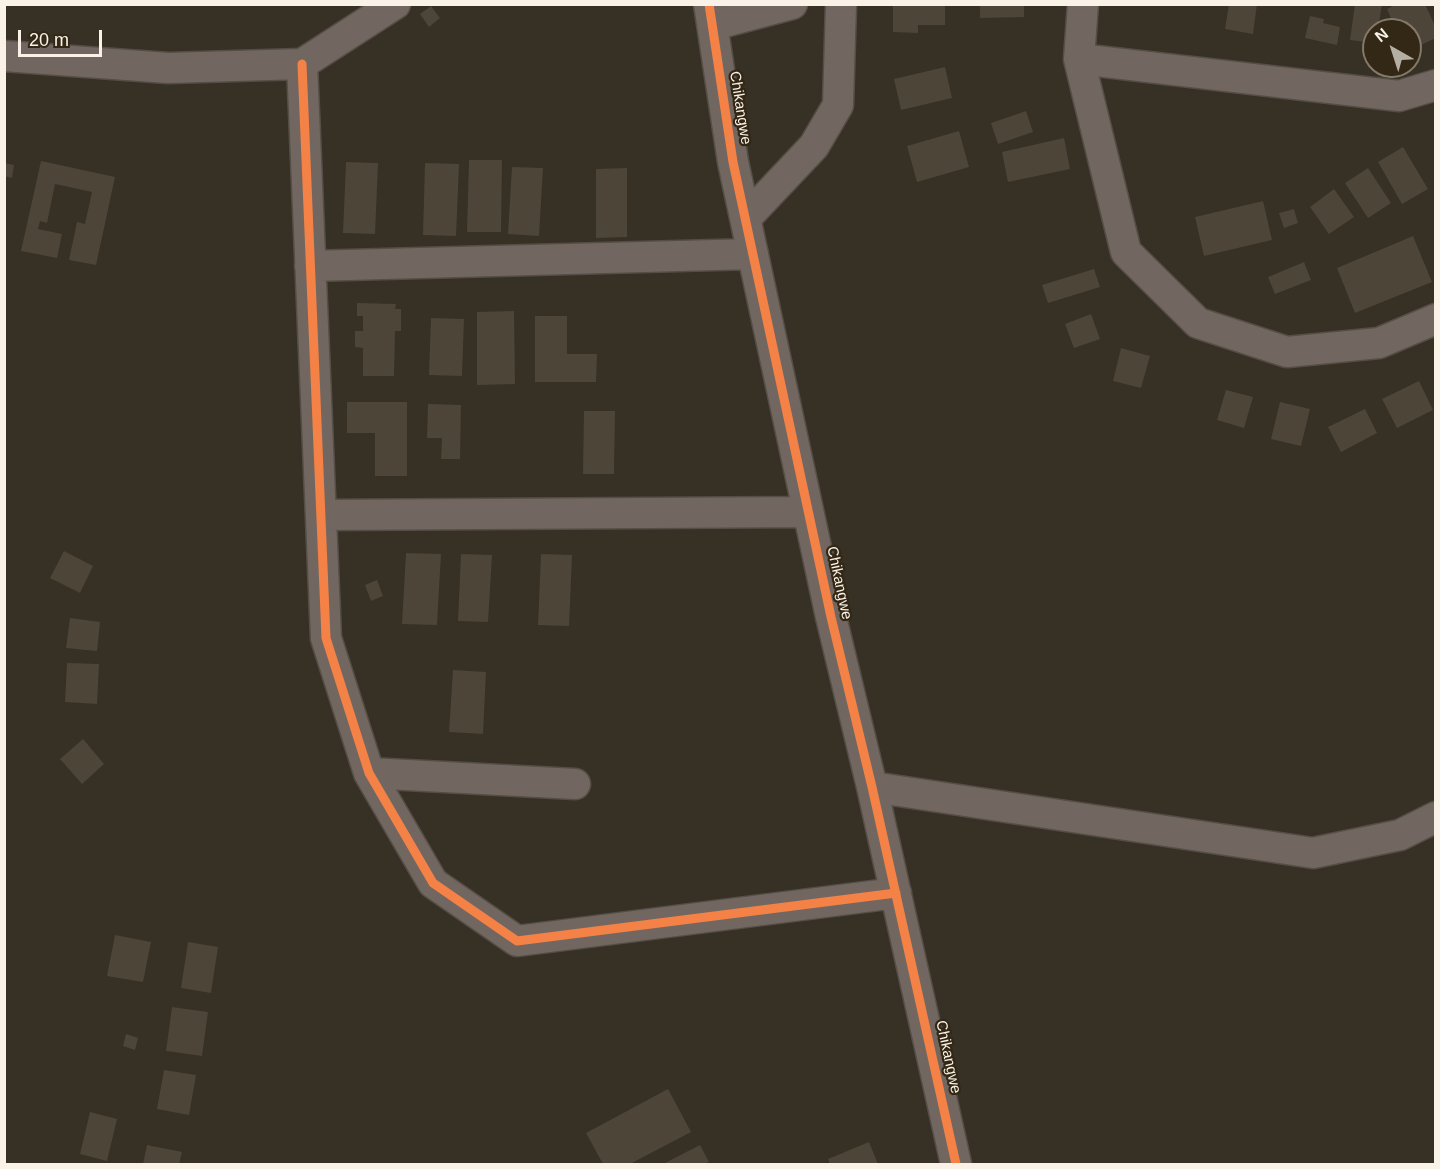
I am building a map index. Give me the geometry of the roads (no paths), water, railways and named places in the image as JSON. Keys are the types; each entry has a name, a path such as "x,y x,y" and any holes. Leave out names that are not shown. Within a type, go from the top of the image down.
{"street":[{"path":"4,57 168,68 302,64 395,4"},
{"path":"711,14 792,4"},
{"path":"746,218 814,146 838,105 841,4"},
{"path":"1083,4 1079,59 1126,252 1198,323 1287,352 1379,343 1436,319"},
{"name":"Chikangwe","path":"711,14 734,162 753,254 831,617 872,787 956,1164"},
{"path":"1079,59 1399,96 1436,85"},
{"path":"302,64 326,638 369,774 433,884 518,941 896,893"},
{"path":"310,266 753,254"},
{"path":"321,514 808,512"},
{"path":"369,774 575,784"},
{"path":"872,787 1313,853 1400,835 1436,817"}]}
